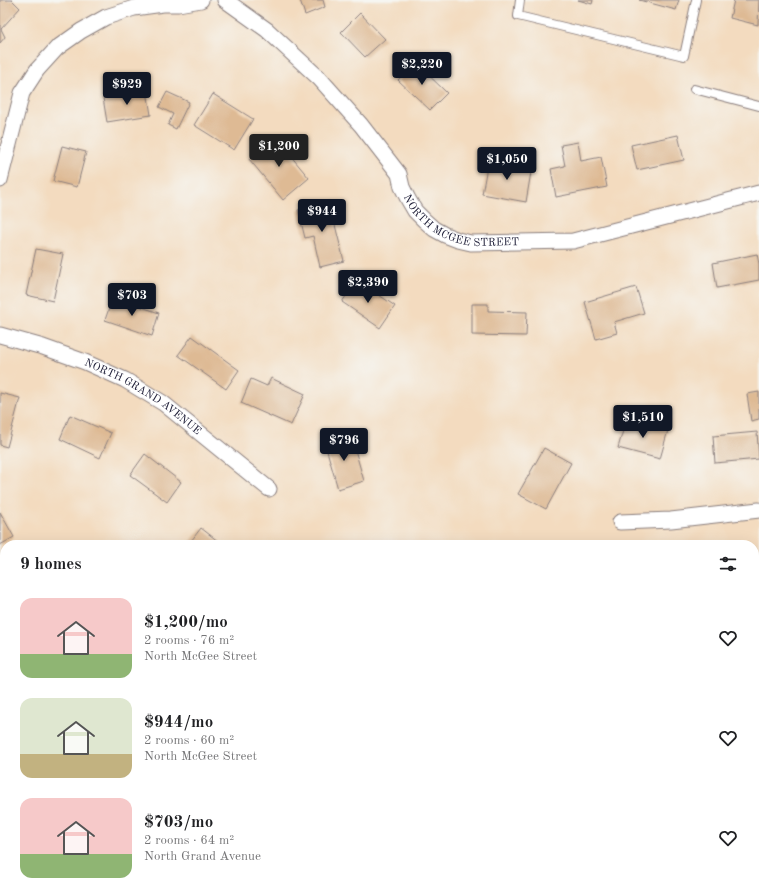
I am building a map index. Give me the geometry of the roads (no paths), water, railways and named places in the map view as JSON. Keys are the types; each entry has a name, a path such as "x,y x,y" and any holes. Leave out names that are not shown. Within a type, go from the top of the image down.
{"street":[{"path":"0,180 22,94 37,70 57,48 80,31 106,17 134,8 163,4 178,4 200,0"},
{"name":"NORTH MCGEE STREET","path":"225,0 273,35 320,78 361,124 399,174 402,187 415,210 434,229 458,240 471,243 573,241 759,193"},
{"name":"NORTH GRAND AVENUE","path":"0,335 42,347 85,362 125,380 162,403 269,489"},
{"path":"620,522 671,520 759,510"}],"lane":[{"path":"520,0 518,16 684,56 696,0"},
{"path":"694,89 759,106"}]}
